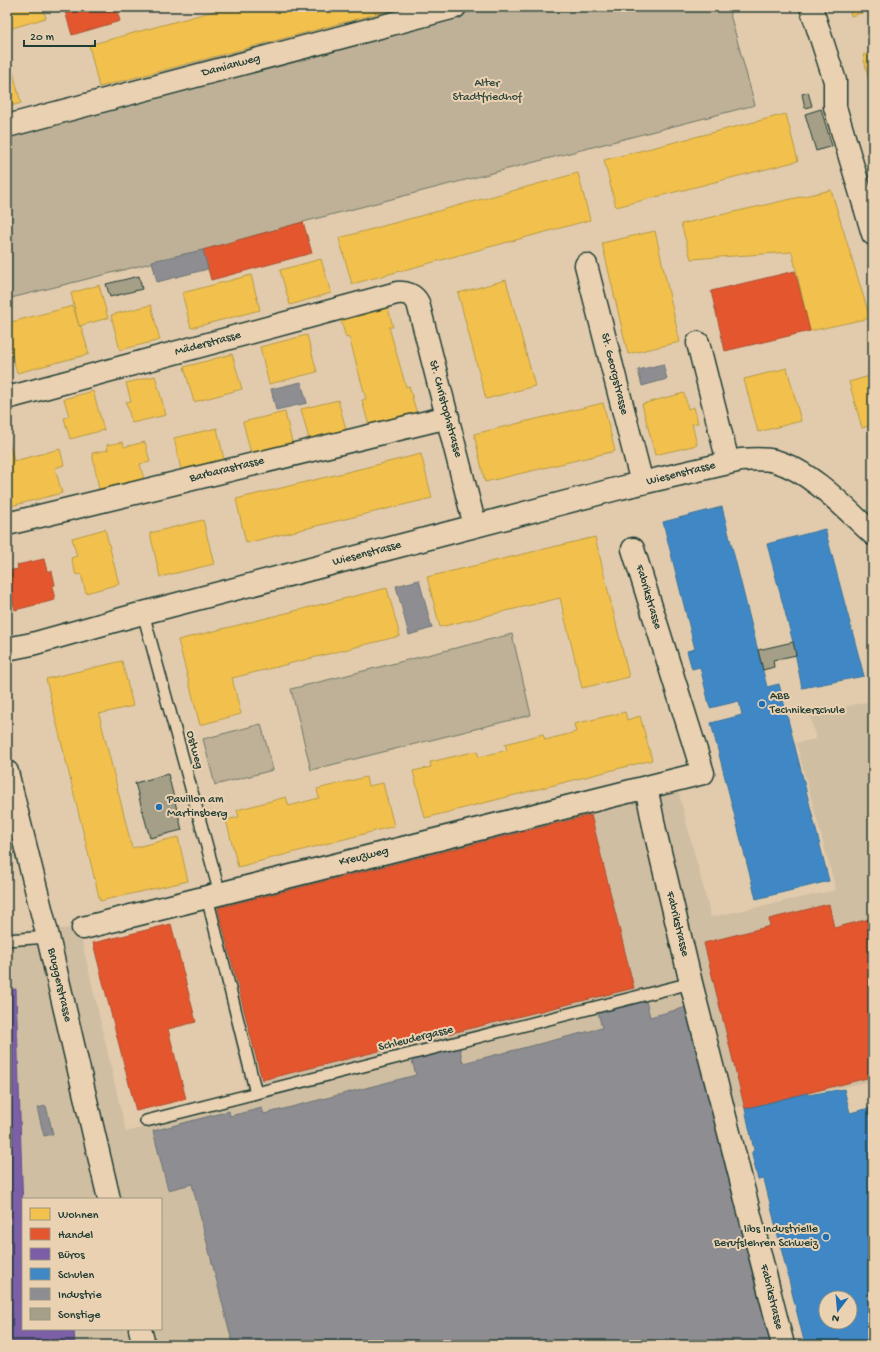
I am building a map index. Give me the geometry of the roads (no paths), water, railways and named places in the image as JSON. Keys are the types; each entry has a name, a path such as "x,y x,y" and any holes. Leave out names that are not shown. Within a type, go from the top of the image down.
{"street":[{"name":"Damianweg","path":"7,126 455,7"},
{"path":"811,7 835,81 834,107 873,234"},
{"name":"St. Georgstrasse","path":"586,265 642,483"},
{"name":"Mäderstrasse","path":"7,398 397,293 410,294"},
{"name":"St. Christophstrasse","path":"410,294 418,303 475,526"},
{"name":"Wiesenstrasse","path":"698,343 728,462"},
{"name":"Barbarastrasse","path":"7,524 448,417"},
{"name":"Wiesenstrasse","path":"7,649 32,644 143,613 475,526 728,462 752,459 774,461 797,470 834,499 873,534"},
{"name":"Fabrikstrasse","path":"633,550 703,773 645,788 691,983 783,1345"},
{"name":"Bruggerstrasse","path":"7,772 48,937 109,1198"},
{"name":"Kreuzweg","path":"83,928 645,788"},
{"path":"140,1330 144,1345"}],"lane":[{"name":"Ostweg","path":"143,613 213,895 256,1093"},
{"path":"7,940 48,937"},
{"name":"Schleudergasse","path":"146,1121 691,983"}],"place":[{"name":"ABB Technikerschule","path":"762,704"},
{"name":"Pavillon am Martinsberg","path":"159,807"},
{"name":"libs Industrielle Berufslehren Schweiz","path":"826,1237"}],"park label":[{"name":"Alter Stadtfriedhof","path":"487,91"}]}
